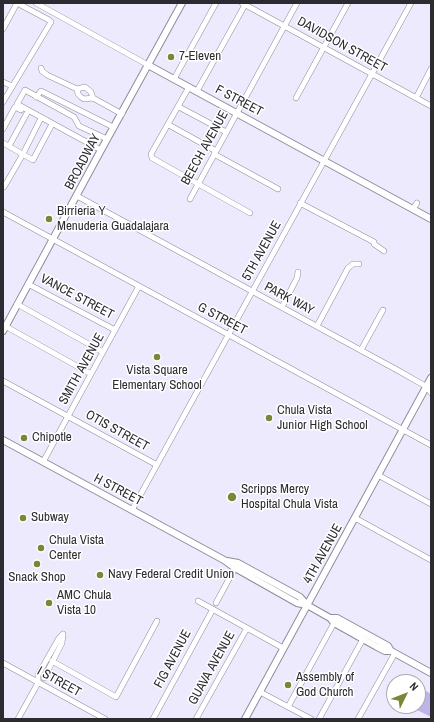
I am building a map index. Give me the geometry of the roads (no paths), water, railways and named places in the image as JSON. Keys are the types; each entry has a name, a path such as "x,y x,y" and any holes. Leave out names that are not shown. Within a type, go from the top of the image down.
{"main road":[{"name":"BROADWAY","path":"4,329 182,3"},
{"name":"F STREET","path":"148,65 431,219"},
{"name":"4TH AVENUE","path":"245,719 402,430 429,387 431,378"},
{"name":"H STREET","path":"3,440 224,560 300,597 307,605 330,618 334,623 343,628 347,627 365,637 388,646 393,652 431,673"},
{"name":"H STREET","path":"330,618 337,618 365,637"}],"street":[{"name":"F STREET","path":"36,3 148,65"},
{"path":"174,79 216,3"},
{"name":"BEECH AVENUE","path":"190,199 297,3"},
{"path":"296,98 348,3"},
{"name":"5TH AVENUE","path":"132,510 300,202 411,3"},
{"path":"3,29 17,4 51,22 3,102"},
{"path":"197,91 244,4"},
{"name":"DAVIDSON STREET","path":"244,4 431,106"},
{"path":"41,68 47,75 77,89 85,87 91,92 93,98"},
{"path":"416,98 431,69"},
{"path":"3,82 12,86"},
{"path":"189,88 151,154 152,158 250,213"},
{"path":"77,89 78,94 84,99 93,98 122,114"},
{"path":"100,151 17,104 25,90 74,117 79,126 107,139"},
{"path":"36,97 41,91 113,127"},
{"path":"3,129 15,107 100,151"},
{"path":"179,107 226,132"},
{"path":"9,146 27,113"},
{"path":"3,187 23,154 40,120"},
{"path":"169,125 278,189"},
{"path":"3,143 33,160 51,126"},
{"name":"PARK WAY","path":"77,196 429,387 431,393"},
{"path":"300,202 374,242 374,244 384,251"},
{"path":"413,210 417,203"},
{"name":"G STREET","path":"3,212 139,286 227,337 431,445"},
{"path":"317,326 348,268 353,264 359,264"},
{"path":"282,307 297,278 298,272"},
{"name":"VANCE STREET","path":"28,284 115,330"},
{"name":"SMITH AVENUE","path":"43,462 139,286"},
{"path":"17,304 103,352"},
{"path":"361,350 382,310"},
{"path":"4,329 91,374"},
{"name":"OTIS STREET","path":"3,381 157,465"},
{"path":"378,475 431,504"},
{"path":"355,518 431,560"},
{"path":"216,602 236,566"},
{"path":"198,601 283,648"},
{"name":"FIG AVENUE","path":"153,719 213,609"},
{"path":"52,661 116,697 157,621"},
{"path":"288,707 334,623"},
{"name":"GUAVA AVENUE","path":"196,719 246,628"},
{"path":"18,719 41,680 52,661 62,643 63,634 58,638 38,675 41,680"},
{"path":"319,719 365,637"},
{"path":"358,719 393,652"},
{"name":"I STREET","path":"3,663 41,680 105,719"},
{"path":"260,692 303,717 311,719"}],"place":[{"name":"7-Eleven","path":"171,57"},
{"name":"Birrieria Y Menuderia Guadalajara","path":"49,219"},
{"name":"Vista Square Elementary School","path":"157,357"},
{"name":"Chula Vista Junior High School","path":"269,418"},
{"name":"Chipotle","path":"24,438"},
{"name":"Scripps Mercy Hospital Chula Vista","path":"232,497"},
{"name":"Subway","path":"23,518"},
{"name":"Chula Vista Center","path":"41,548"},
{"name":"Snack Shop","path":"37,564"},
{"name":"Navy Federal Credit Union","path":"100,575"},
{"name":"AMC Chula Vista 10","path":"49,603"},
{"name":"Assembly of God Church","path":"288,685"}]}
